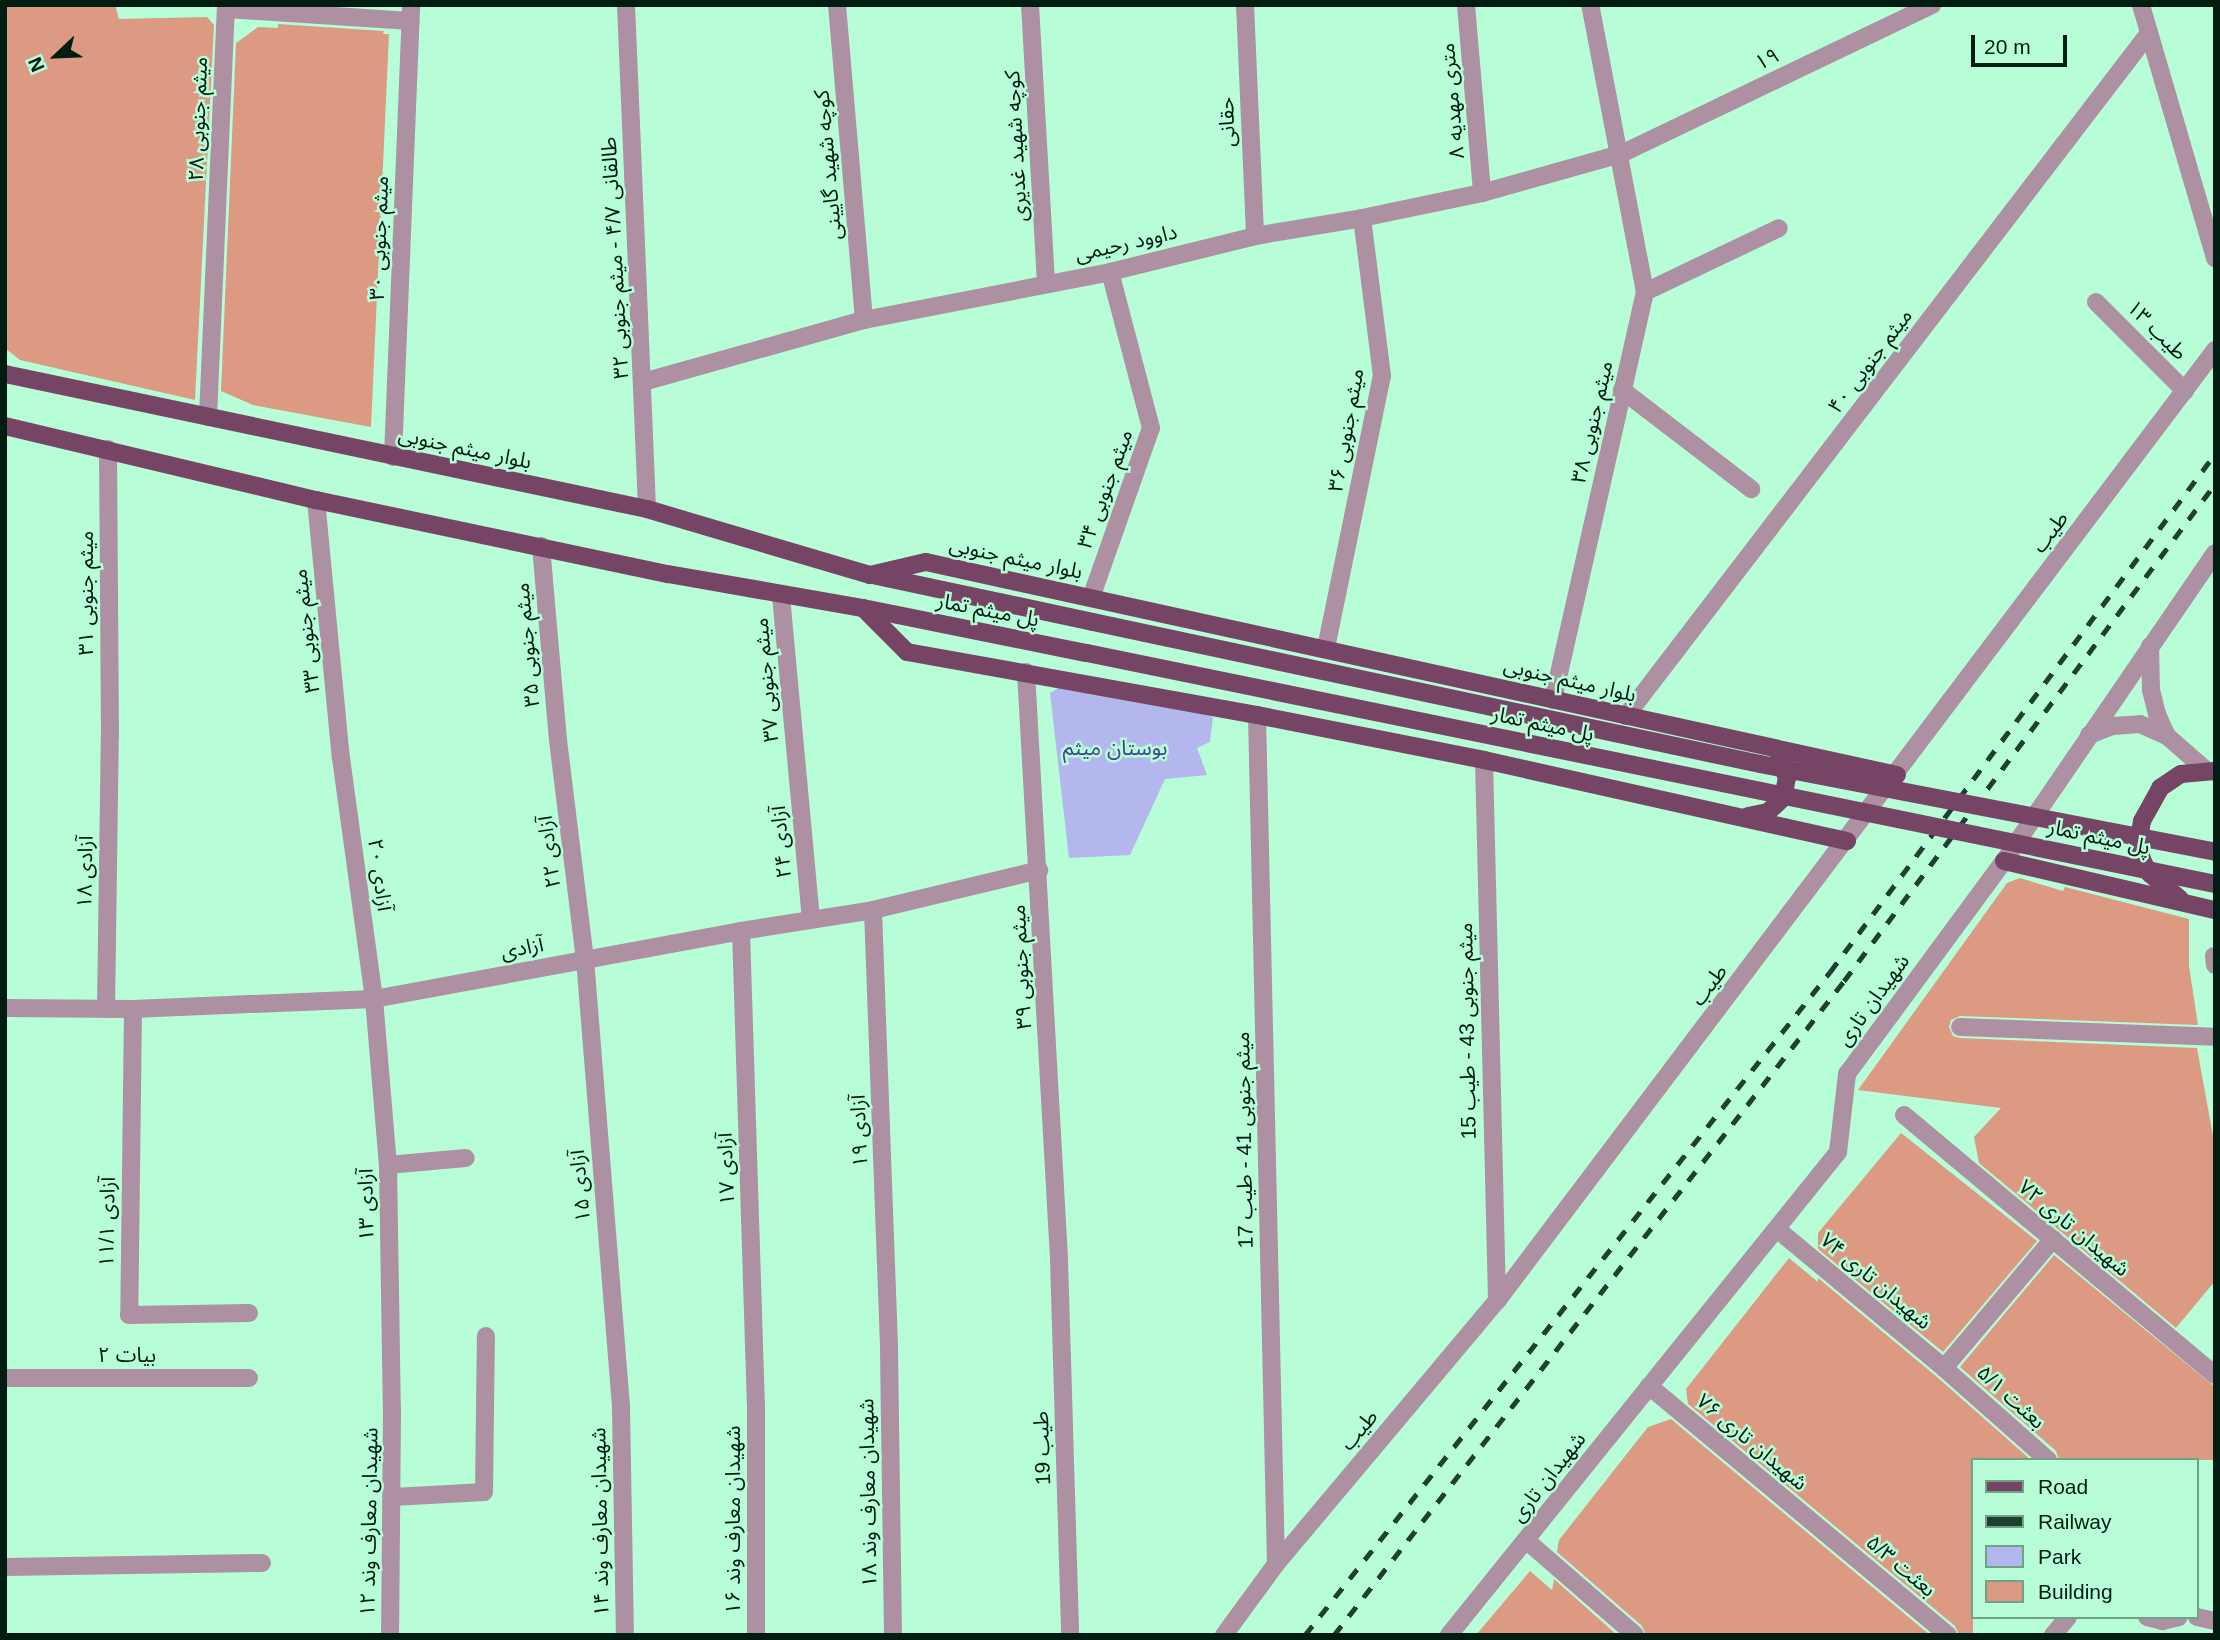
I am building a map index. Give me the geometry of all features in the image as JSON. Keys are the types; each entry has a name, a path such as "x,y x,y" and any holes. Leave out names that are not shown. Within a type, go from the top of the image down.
{"main road":[{"name":"بلوار میثم جنوبی","path":"5,374 647,509 870,575 926,562 1896,775"},
{"path":"5,426 316,500 781,596 863,608 907,652 1257,715 1484,760 1748,816 1847,841"},
{"name":"پل میثم تمار","path":"870,575 1747,762 2215,852"},
{"name":"پل میثم تمار","path":"863,608 2215,884"},
{"path":"1748,816 1768,812 1783,797 1787,778 1781,759 1766,745"},
{"path":"2190,905 2151,874 2138,846 2142,821 2160,788 2181,774 2210,771"},
{"path":"2004,860 2215,910"}],"street":[{"name":"طالقانی ۴/۷ - میثم جنوبی ۳۲","path":"626,5 647,509"},
{"name":"کوچه شهید گایینی","path":"836,5 864,320"},
{"name":"کوچه شهید غدیری","path":"1030,5 1046,283"},
{"name":"حقانی","path":"1245,5 1255,236"},
{"name":"۸ متری مهدیه","path":"1466,5 1482,193"},
{"name":"میثم جنوبی ۳۸","path":"1553,699 1645,292 1621,154 1590,5"},
{"name":"۱۹","path":"1621,154 1932,5"},
{"path":"2141,5 2215,258"},
{"name":"میثم جنوبی ۲۸","path":"208,417 226,9 411,13"},
{"name":"میثم جنوبی ۳۰","path":"393,457 411,13"},
{"name":"میثم جنوبی ۴۰","path":"1626,716 2149,33"},
{"name":"داوود رحیمی","path":"643,382 864,320 1110,272 1255,236 1362,218 1482,193 1621,154"},
{"name":"میثم جنوبی ۳۶","path":"1326,648 1382,376 1362,218"},
{"path":"1645,292 1779,228"},
{"name":"میثم جنوبی ۳۴","path":"1091,598 1151,428 1110,272"},
{"name":"طیب ۱۳","path":"2096,302 2185,391"},
{"name":"طیب","path":"1224,1635 1276,1564 1497,1301 2215,351"},
{"path":"1622,390 1751,489"},
{"name":"میثم جنوبی ۳۱","path":"108,449 110,736"},
{"name":"میثم جنوبی ۳۳","path":"316,500 341,758"},
{"name":"میثم جنوبی ۳۵","path":"541,546 558,740"},
{"name":"شهیدان تاری","path":"1449,1635 1778,1230 1838,1152 1847,1074 2004,860 2215,553"},
{"name":"میثم جنوبی ۳۷","path":"781,596 796,760"},
{"path":"2150,646 2151,690 2157,714 2167,736"},
{"name":"میثم جنوبی ۳۹","path":"1026,672 1059,1259"},
{"name":"میثم جنوبی 41 - طیب 17","path":"1257,715 1276,1564"},
{"path":"2089,735 2113,726 2140,724 2167,736 2210,771"},
{"name":"آزادی ۱۸","path":"106,1009 110,736"},
{"name":"آزادی ۲۲","path":"558,740 585,959"},
{"name":"آزادی ۲۰","path":"341,758 374,999"},
{"name":"آزادی ۲۴","path":"796,760 811,919"},
{"name":"میثم جنوبی 43 - طیب 15","path":"1484,760 1497,1301"},
{"name":"آزادی","path":"5,1008 133,1009 374,999 741,931 873,910 1039,870"},
{"name":"آزادی ۱۹","path":"873,910 889,1350"},
{"name":"آزادی ۱۷","path":"741,931 756,1405"},
{"path":"2214,956 2215,965"},
{"name":"آزادی ۱۵","path":"585,959 621,1409"},
{"name":"آزادی ۱۳","path":"374,999 388,1165 393,1410"},
{"name":"آزادی ۱۱/۱","path":"133,1009 128,1315 249,1312"},
{"path":"1960,1027 2215,1037"},
{"name":"شهیدان تاری ۷۲","path":"1904,1115 2215,1375"},
{"path":"388,1165 466,1158"},
{"name":"شهیدان تاری ۷۴","path":"1778,1230 1944,1368"},
{"path":"1944,1368 2053,1240"},
{"name":"طیب 19","path":"1059,1259 1070,1635"},
{"path":"393,1497 484,1492 486,1336"},
{"name":"شهیدان معارف وند ۱۸","path":"889,1350 893,1635"},
{"name":"بعثت ۵/۱","path":"1944,1368 2046,1458"},
{"name":"بیات ۲","path":"5,1378 249,1378"},
{"name":"شهیدان تاری ۷۶","path":"1649,1386 1825,1533"},
{"name":"شهیدان معارف وند ۱۶","path":"756,1405 756,1635"},
{"name":"شهیدان معارف وند ۱۴","path":"621,1409 625,1635"},
{"name":"شهیدان معارف وند ۱۲","path":"390,1635 393,1410"},
{"name":"بعثت ۵/۳","path":"1825,1533 1948,1635"},
{"path":"1527,1541 1636,1635"},
{"path":"5,1567 262,1563"},
{"path":"2053,1635 2066,1619"}],"green space":[{"name":"بوستان میثم","path":"1070,681 1144,694 1213,717 1210,742 1197,748 1207,775 1165,779 1130,855 1069,858 1050,693"}],"building":[{"path":"5,5 115,5 119,19 207,17 214,25 195,400 20,360 6,349"},
{"path":"278,24 384,31 383,34 389,34 371,427 253,405 221,391 236,43 258,27 278,28"},
{"path":"2020,878 2063,891 2065,887 2189,919 2189,966 2198,1025 1960,1016 1951,1020 1949,1027 1953,1036 1960,1038 2197,1048 2215,1147 2215,1281 2176,1328 1979,1163 1974,1137 2001,1108 1858,1090 2007,883"},
{"path":"1901,1133 2037,1241 1943,1352 1818,1249 1818,1233"},
{"path":"2054,1255 2215,1387 2215,1460 2058,1458 2056,1451 1960,1367"},
{"path":"1789,1258 1818,1282 1818,1278 1937,1377 2029,1458 1972,1458 1973,1635 1959,1635 1955,1626 1688,1404 1686,1389"},
{"path":"1671,1419 1930,1635 1646,1635 1642,1626 1557,1552 1559,1540 1648,1427"},
{"path":"1530,1571 1552,1590 1554,1579 1617,1635 1476,1635"}],"railway":[{"path":"1305,1635 1830,972 2215,454"},
{"path":"1334,1635 1844,981 2215,484"}]}
